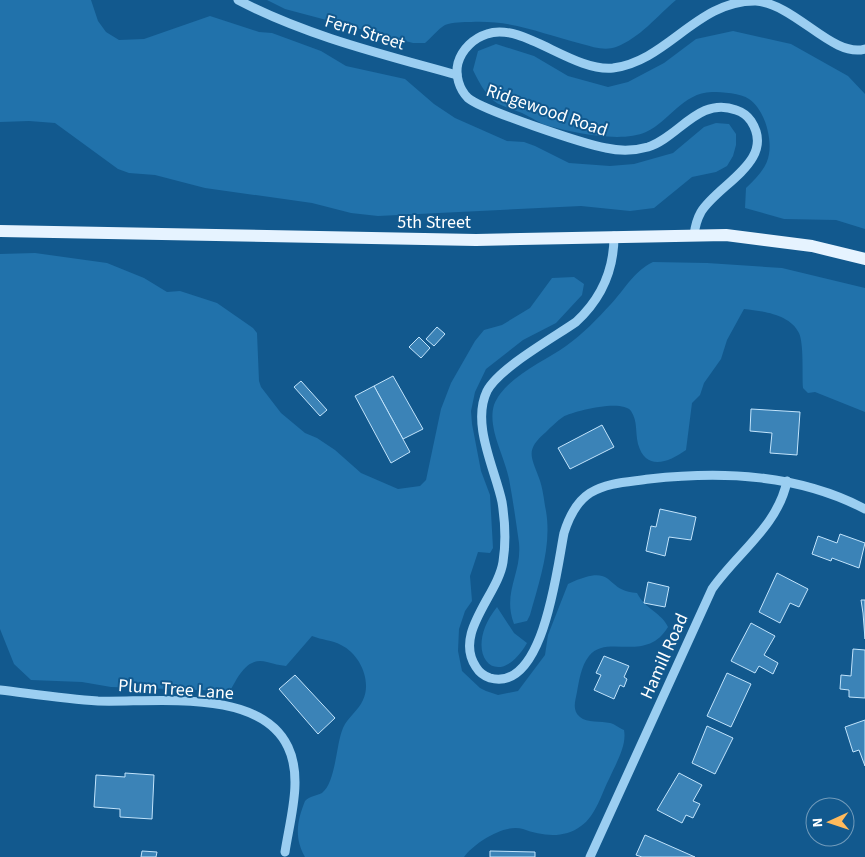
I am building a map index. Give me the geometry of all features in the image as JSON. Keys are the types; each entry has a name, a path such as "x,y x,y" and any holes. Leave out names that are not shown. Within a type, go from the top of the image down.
{"main road":[{"name":"5th Street","path":"0,232 401,239 726,235 812,246 865,259"}],"street":[{"name":"Fern Street","path":"238,0 272,17 325,37 457,75"},
{"path":"457,75 457,67 464,50 480,36 490,32 509,33 580,63 596,67 613,68 628,64 657,50 700,16 718,6 736,1 769,3 797,17 833,44 846,50 865,49"},
{"name":"Ridgewood Road","path":"457,75 463,92 478,104 604,148 633,150 650,146 706,110 718,107 743,113 751,121 755,131 757,144 754,157 741,173 700,213 694,235"},
{"path":"614,236 614,248 608,273 597,299 587,312 556,336 513,364 488,390 483,403 483,428 502,504 504,562 499,580 470,636 471,657 475,666 488,678 496,679 515,674 526,663 546,620 564,533 569,519 575,507 591,492 613,484 691,475 738,476 787,481 830,493 865,509"},
{"name":"Hamill Road","path":"590,857 712,589 724,572 768,524 781,502 787,481"},
{"name":"Plum Tree Lane","path":"0,690 97,701 218,704 262,717 280,735 292,759 294,789 285,852"}],"shaded area":[{"path":"0,0 91,0 98,21 106,32 119,40 144,39 210,16 259,32 272,33 321,51 346,66 405,79 434,104 455,118 507,141 524,142 535,146 569,163 610,166 634,164 673,153 704,127 716,123 729,124 736,134 736,145 733,156 727,166 716,172 692,177 654,208 630,211 581,206 378,216 351,213 312,203 205,188 155,175 129,173 118,169 55,123 29,121 0,122"},
{"path":"267,0 676,0 633,38 608,49 590,46 528,28 486,22 448,24 425,43 413,43 285,9"},
{"path":"733,31 791,44 848,76 865,94 865,229 836,220 784,219 745,208 746,188 763,168 768,159 770,147 763,116 759,109 746,97 736,94 712,92 702,94 684,102 646,132 624,137 598,136 546,125 500,105 487,94 473,70 478,51 496,44 534,56 568,76 608,87 628,82 664,63 696,39"},
{"path":"35,253 107,263 144,278 167,292 180,291 217,303 253,328 257,333 259,381 261,387 281,413 305,433 317,438 335,450 361,473 398,489 420,486 426,480 441,409 451,383 475,341 484,330 502,325 530,308 552,278 574,277 584,284 582,295 556,323 523,340 486,369 475,392 471,411 472,424 481,471 490,495 493,548 490,553 478,552 470,576 472,601 465,611 459,629 458,651 462,671 480,688 498,695 518,691 545,655 548,635 568,584 595,575 603,576 618,588 637,593 644,603 665,622 668,627 659,638 649,644 606,647 597,650 589,656 584,664 575,706 577,714 586,720 614,724 624,730 625,736 618,760 598,803 586,822 574,830 560,835 545,835 516,828 508,829 482,840 464,857 305,857 298,836 302,808 307,799 322,793 327,788 333,772 343,728 361,704 365,693 365,677 359,661 348,649 334,642 312,636 286,666 260,661 249,665 240,674 230,691 111,687 82,682 31,680 14,664 0,629 0,254"},
{"path":"653,262 707,263 782,268 865,288 865,412 815,392 808,393 803,388 802,344 795,327 775,315 744,309 727,340 721,359 704,383 700,395 692,403 686,450 665,461 652,461 646,458 638,444 636,423 633,415 626,408 618,406 598,407 563,417 539,438 532,449 532,459 541,486 546,511 546,551 530,615 527,621 514,624 510,602 518,564 519,543 509,479 493,423 494,405 499,395 516,378 566,346 584,332 635,275"},
{"path":"497,607 514,633 527,643 516,658 504,666 495,667 487,662 482,652 482,639 486,624"}],"building":[{"path":"437,327 445,334 434,346 426,339"},
{"path":"419,337 430,348 421,358 409,347"},
{"path":"393,376 423,429 403,439 374,386"},
{"path":"301,381 327,410 320,416 294,387"},
{"path":"374,386 410,452 391,463 355,396"},
{"path":"751,409 800,412 797,455 770,453 772,433 750,431"},
{"path":"602,425 614,447 570,469 558,448"},
{"path":"660,509 696,517 691,540 669,537 665,556 646,551 651,526 656,527"},
{"path":"840,534 865,543 859,568 832,558 831,561 812,554 818,536 837,543"},
{"path":"777,573 808,589 799,607 790,603 780,623 759,612"},
{"path":"648,582 669,587 665,607 644,603"},
{"path":"861,600 865,600 865,639 863,613"},
{"path":"751,623 775,636 764,655 778,663 773,674 759,666 755,673 731,661"},
{"path":"853,649 865,650 865,698 849,697 849,690 840,689 841,675 851,676"},
{"path":"604,656 629,666 624,677 627,679 624,687 620,685 614,699 594,690 601,675 596,673"},
{"path":"727,673 751,684 731,727 707,716"},
{"path":"295,675 335,718 318,734 279,689"},
{"path":"865,720 865,766 859,750 853,752 845,727"},
{"path":"707,726 733,738 715,774 692,763"},
{"path":"125,773 154,775 152,819 120,817 120,809 94,807 96,775 125,777"},
{"path":"679,773 702,785 693,801 700,804 693,818 686,815 682,823 657,810"},
{"path":"645,835 695,857 642,857 636,855"},
{"path":"142,851 157,852 156,857 141,857"},
{"path":"490,851 535,852 535,857 490,857"}]}
